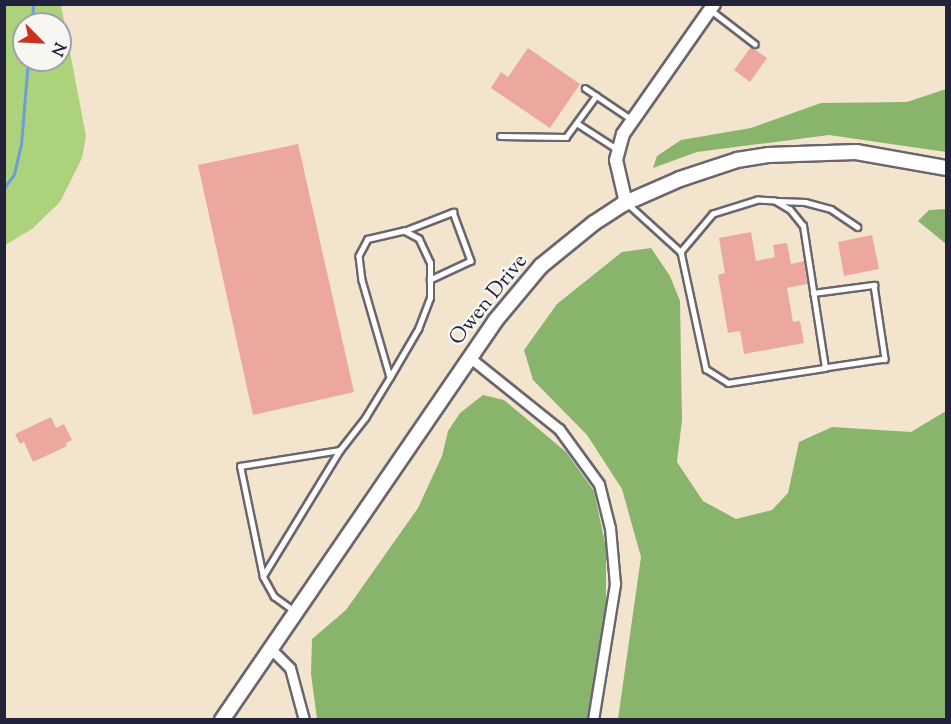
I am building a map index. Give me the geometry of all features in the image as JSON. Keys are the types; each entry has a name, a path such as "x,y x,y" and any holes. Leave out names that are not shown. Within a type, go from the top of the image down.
{"main road":[{"name":"Owen Drive","path":"222,720 469,357 541,266 626,202 708,168 768,155 856,152 946,168"}],"street":[{"path":"626,202 618,180 617,149 633,121 712,7"},
{"path":"469,357 559,429 590,469 604,501 615,584 593,720"},
{"path":"270,648 290,668 304,720"}],"lane":[{"path":"712,7 754,44"},
{"path":"585,88 633,121"},
{"path":"500,136 564,138 578,124 597,96"},
{"path":"578,124 617,149"},
{"path":"681,252 712,214 758,200 806,202 831,209 858,227"},
{"path":"775,201 803,226 825,368"},
{"path":"626,202 681,252 706,369 728,383 885,359 874,285 813,293"},
{"path":"390,377 358,256 368,239 404,231 453,212 471,261 430,280"},
{"path":"263,577 340,450 390,377 418,329 430,298 430,263 419,239 404,231"},
{"path":"295,612 274,597 263,577 240,466 340,450"}],"green space":[{"path":"5,4 61,5 62,12 12,12 12,72 72,72 72,63 86,136 82,158 60,202 32,229 5,245"},
{"path":"946,89 946,152 829,135 697,152 653,168 657,156 681,140 751,128 821,103 907,102"},
{"path":"946,209 946,244 918,221 929,210"},
{"path":"651,248 670,276 680,301 682,420 677,462 703,501 736,519 772,510 788,493 799,442 832,427 911,432 946,411 946,719 618,719 641,557 622,489 587,435 533,380 524,350 557,304 622,252"},
{"path":"483,395 504,400 566,452 594,491 606,548 606,621 588,719 317,719 311,674 312,639 346,610 418,508 442,456 448,431 460,413"}],"building":[{"path":"751,47 767,58 750,82 734,70"},
{"path":"528,48 580,84 550,128 491,88 501,72 508,77"},
{"path":"298,144 354,392 253,415 198,165"},
{"path":"751,232 756,261 775,257 773,245 787,243 791,264 804,261 807,284 787,288 793,322 800,321 804,343 744,354 740,331 728,333 718,275 725,273 719,238"},
{"path":"872,235 879,269 844,276 838,242"},
{"path":"51,417 56,428 64,424 72,440 66,443 67,446 33,462 24,442 20,444 15,434"}],"waterway":[{"path":"33,4 33,12"},
{"path":"4,188 14,174 21,144 27,72"}]}
